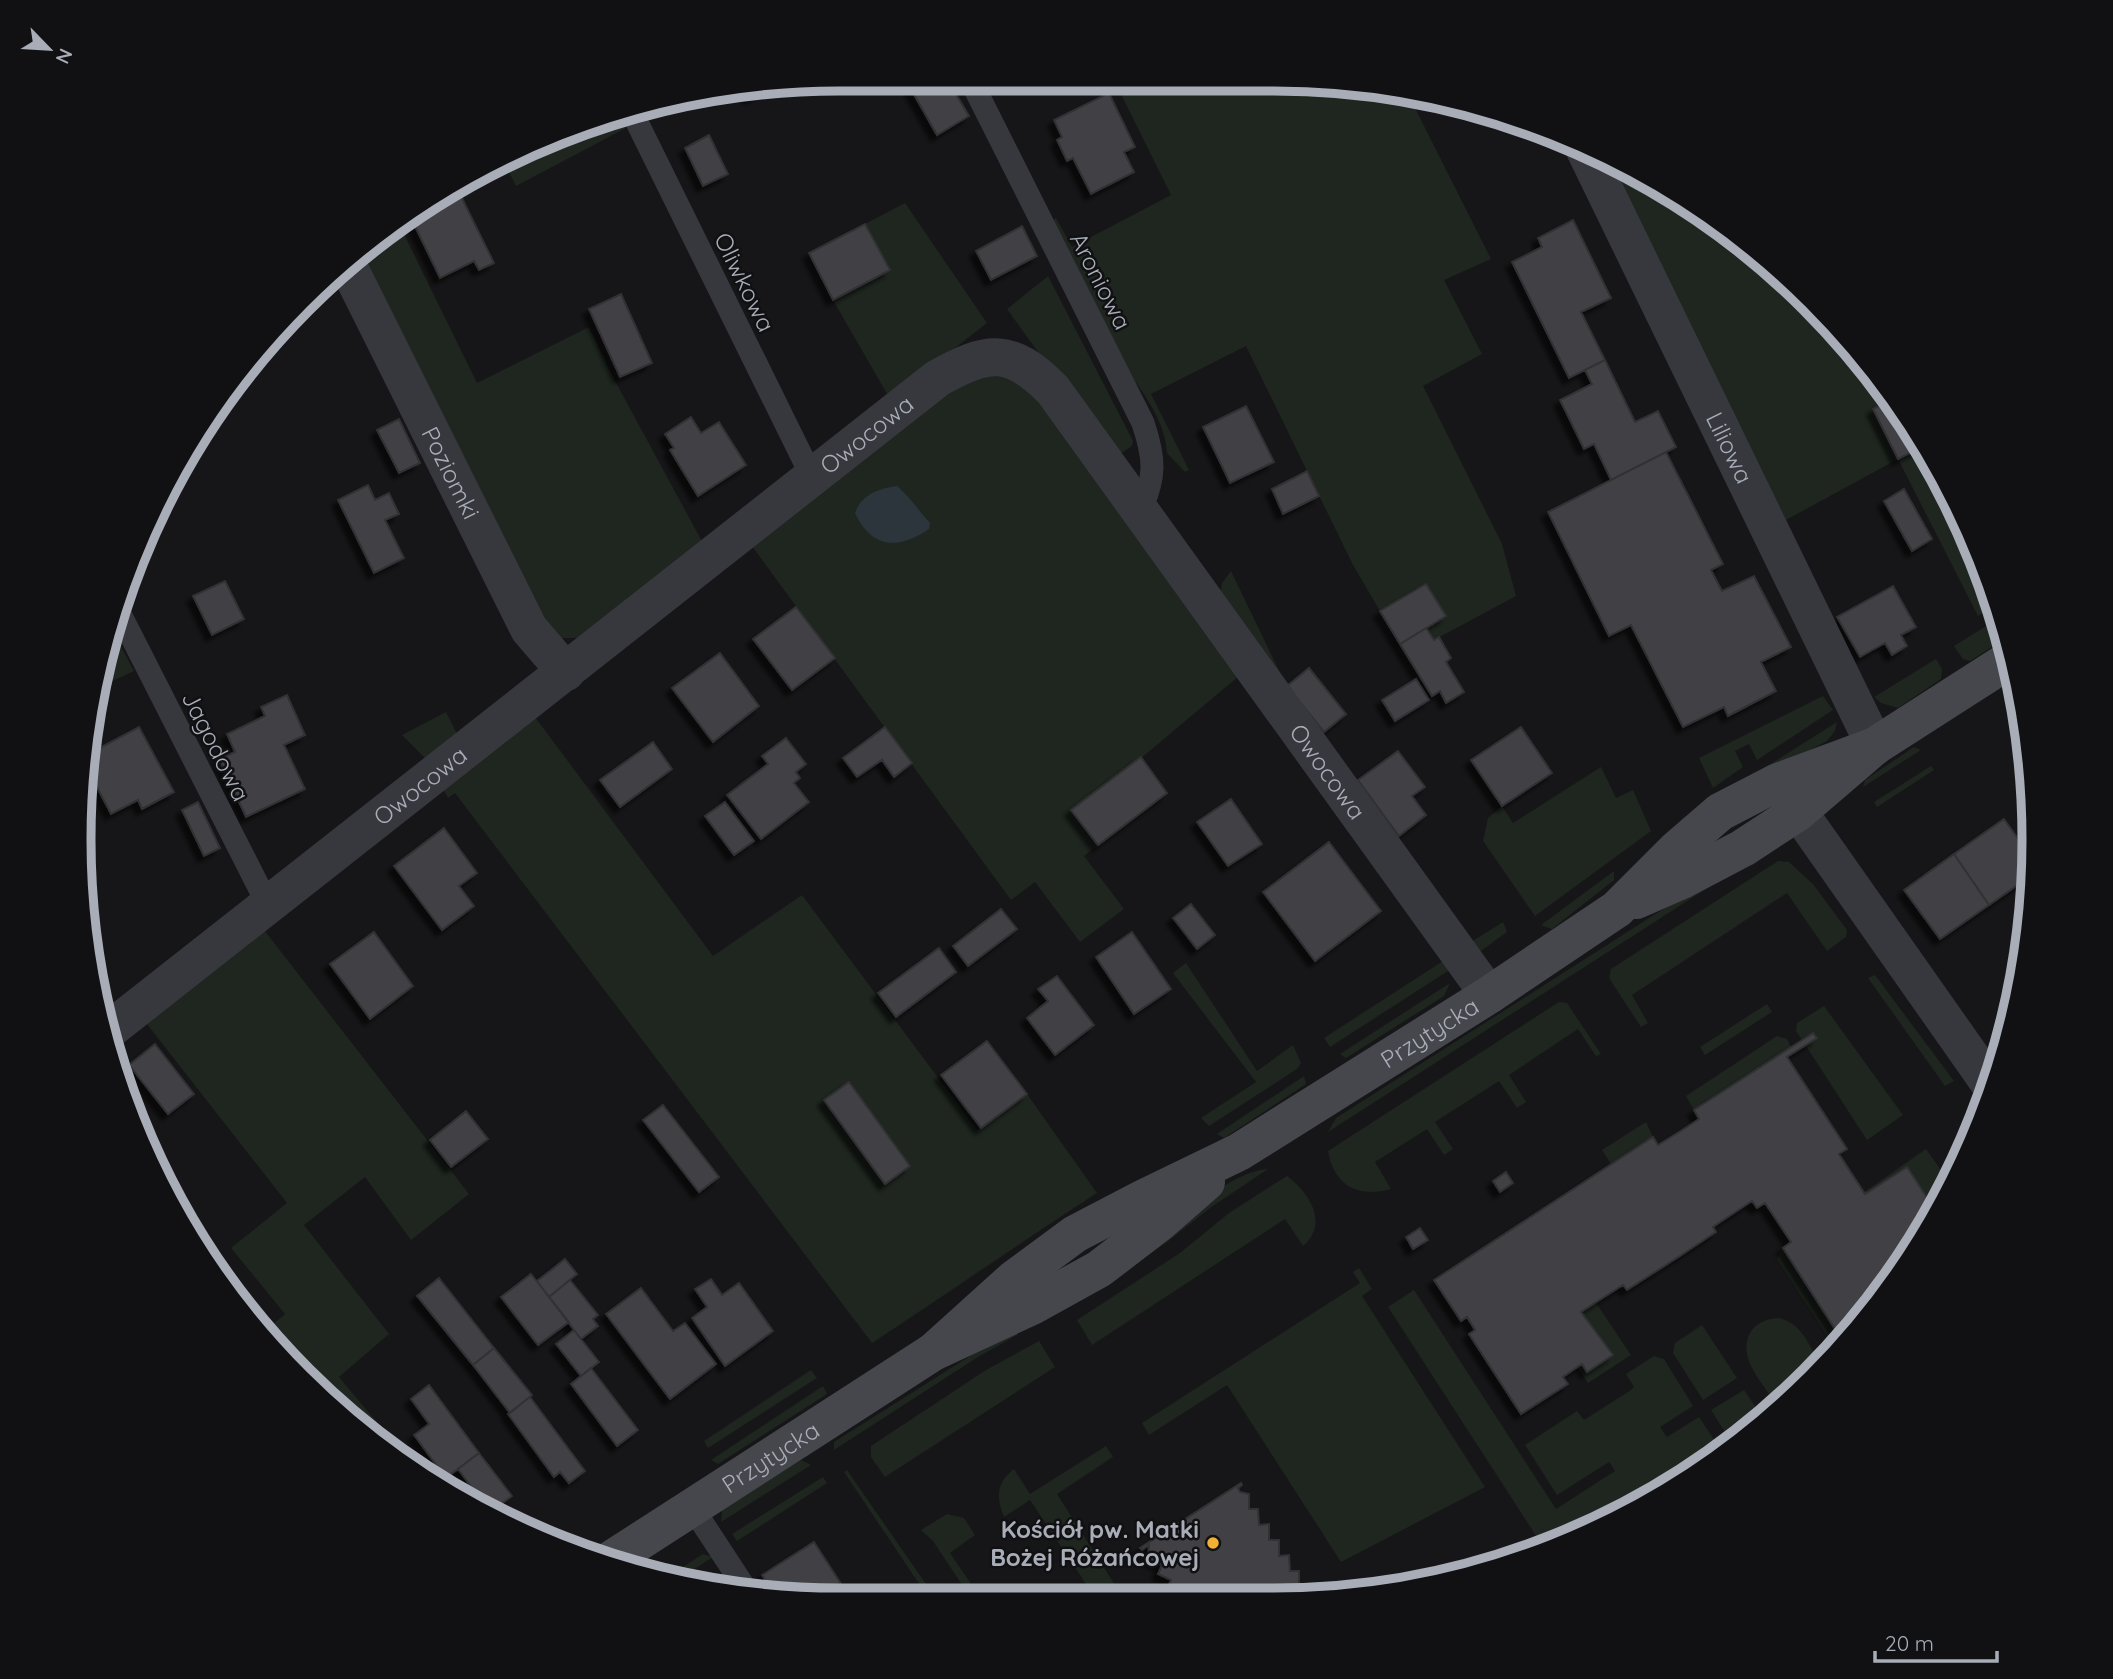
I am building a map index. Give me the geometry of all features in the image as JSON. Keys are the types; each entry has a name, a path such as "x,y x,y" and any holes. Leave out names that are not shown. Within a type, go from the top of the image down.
{"main road":[{"name":"Przytycka","path":"620,1554 933,1352 1034,1305 1099,1269 1159,1223 1239,1152 1489,995 1617,909 1684,879 1743,848 1788,797 1875,746 2001,665"}],"street":[{"name":"Liliowa","path":"1591,162 1875,746"},
{"name":"Poziomki","path":"351,273 529,629 566,672"},
{"name":"Owocowa","path":"115,1025 938,378 967,362 999,357 1014,359 1028,367 1053,390 1489,995"},
{"path":"1788,797 1984,1075"}],"lane":[{"name":"Aroniowa","path":"976,91 1143,424 1152,448 1153,470 1151,488 1140,511"},
{"name":"Oliwkowa","path":"636,120 812,477"},
{"name":"Jagodowa","path":"124,622 268,905"},
{"path":"692,1507 741,1582"}],"shaded area":[{"path":"1119,91 1322,93 1413,104 1491,259 1444,280 1482,354 1423,386 1502,544 1516,596 1434,640 1426,628 1446,616 1426,584 1380,611 1353,565 1246,346 1151,394 1189,470 1185,472 1167,453 1165,438 1154,411 1104,333 1051,221 1056,218 1072,247 1171,195"},
{"path":"624,124 626,128 516,186 507,168 553,148"},
{"path":"1614,173 1689,217 1729,246 1803,310 1836,346 1882,404 1873,409 1897,459 1913,451 1922,465 1965,553 1986,611 1978,616 1898,459 1786,520"},
{"path":"905,203 987,323 890,399 833,300 890,271 865,224"},
{"path":"403,232 477,383 589,327 614,379 705,547 582,638 560,638 550,632 363,263"},
{"path":"1048,276 1133,441 1132,446 1120,454 1111,453 1007,309"},
{"path":"986,370 1026,383 1239,676 1146,754 1072,810 1098,845 1084,856 1124,909 1080,942 1035,882 1011,900 752,546 957,379"},
{"path":"897,486 930,523 929,529 918,536 896,543 869,534 855,513 866,497"},
{"path":"1231,571 1284,681 1220,597 1222,583"},
{"path":"1989,624 1996,644 1970,661 1963,659 1954,646"},
{"path":"118,642 134,671 108,683"},
{"path":"1936,659 1942,669 1941,679 1898,708 1881,703 1874,697"},
{"path":"1823,696 1833,710 1757,760 1749,744 1735,751 1743,767 1713,788 1699,758"},
{"path":"446,712 457,734 425,758 402,735"},
{"path":"535,717 713,956 802,895 977,1130 1027,1094 1097,1193 872,1343 455,793 448,798 440,784"},
{"path":"1837,722 1835,731 1827,741 1745,785 1742,782"},
{"path":"1914,747 1921,750 1863,787 1865,780"},
{"path":"1931,766 1934,770 1877,807 1874,802"},
{"path":"1601,767 1616,798 1633,790 1651,831 1535,916 1483,841 1488,818 1502,806 1513,823"},
{"path":"1778,861 1789,862 1813,884 1847,930 1846,937 1827,951 1787,893 1632,995 1648,1023 1641,1027 1609,978 1611,969"},
{"path":"1614,871 1614,880 1552,929 1541,925"},
{"path":"1712,885 1328,1132 1336,1118 1682,897"},
{"path":"1503,922 1507,932 1481,951 1471,942"},
{"path":"261,926 469,1194 411,1240 365,1177 304,1225 389,1334 339,1377 389,1436 310,1369 271,1326 285,1314 231,1248 287,1203 143,1019"},
{"path":"1443,961 1448,971 1330,1047 1324,1038"},
{"path":"1186,963 1257,1071 1293,1045 1301,1063 1297,1069 1209,1126 1201,1118 1256,1082 1173,973"},
{"path":"1875,975 1954,1081 1945,1086 1868,978"},
{"path":"1450,983 1444,996 1346,1058 1340,1054"},
{"path":"1559,1002 1567,1003 1601,1054 1596,1056 1578,1029 1509,1075 1526,1102 1517,1108 1499,1081 1435,1122 1453,1149 1444,1155 1427,1129 1375,1162 1391,1189 1368,1192 1342,1181 1331,1163 1328,1151"},
{"path":"1767,1004 1772,1012 1705,1055 1700,1047"},
{"path":"1824,1006 1903,1115 1867,1140 1806,1046 1816,1038 1813,1033 1802,1040 1796,1031 1797,1023"},
{"path":"1777,1036 1787,1039 1791,1047 1694,1110 1686,1096"},
{"path":"1304,1076 1306,1084 1224,1138 1217,1134"},
{"path":"1646,1122 1653,1137 1611,1164 1602,1150"},
{"path":"1926,1149 1944,1174 1925,1208 1864,1192"},
{"path":"1268,1169 1138,1262 1215,1192 1250,1173"},
{"path":"1287,1176 1303,1191 1313,1209 1315,1228 1303,1246 1285,1219 1092,1345 1077,1320 1180,1253 1229,1213"},
{"path":"1783,1248 1837,1332 1830,1340 1777,1259"},
{"path":"1359,1268 1372,1289 1362,1296 1485,1487 1341,1562 1227,1385 1149,1435 1142,1423 1360,1283 1353,1272"},
{"path":"1414,1290 1556,1509 1615,1471 1609,1462 1557,1495 1525,1445 1577,1411 1584,1420 1631,1390 1634,1387 1626,1374 1654,1356 1664,1359 1693,1406 1660,1427 1667,1437 1699,1417 1716,1442 1648,1488 1605,1511 1538,1539 1388,1307"},
{"path":"1596,1303 1631,1355 1588,1383 1577,1367 1582,1364 1587,1372 1613,1355 1581,1312"},
{"path":"1778,1318 1793,1324 1816,1355 1772,1398 1754,1372 1747,1352 1752,1330 1769,1319"},
{"path":"1702,1325 1737,1378 1703,1400 1673,1353 1675,1343"},
{"path":"1009,1334 1019,1334 978,1357 834,1450 834,1442"},
{"path":"1039,1341 1055,1367 885,1477 871,1457 871,1446 986,1370"},
{"path":"811,1370 817,1378 708,1448 704,1441"},
{"path":"823,1386 827,1394 718,1464 711,1460"},
{"path":"1744,1390 1758,1410 1727,1435 1711,1410"},
{"path":"1106,1446 1113,1457 1057,1494 1117,1588 1089,1588 1030,1500 1004,1517 999,1491 1008,1474 1014,1469 1030,1494"},
{"path":"801,1460 811,1465 721,1522 722,1510"},
{"path":"847,1470 929,1588 922,1588 844,1472"},
{"path":"823,1477 827,1483 737,1541 732,1534"},
{"path":"947,1514 964,1518 975,1535 950,1553 974,1588 964,1588 933,1541 921,1530"},
{"path":"703,1554 713,1557 689,1573 678,1570"}],"building":[{"path":"912,91 954,91 969,116 937,135"},
{"path":"1109,93 1135,147 1124,152 1134,172 1091,194 1073,158 1067,161 1057,140 1062,137 1054,120"},
{"path":"709,135 728,174 703,186 685,148"},
{"path":"460,194 494,263 479,270 474,261 440,278 414,224"},
{"path":"1573,220 1611,298 1581,312 1605,360 1569,378 1512,262 1542,247 1538,238"},
{"path":"865,224 890,270 833,300 809,253"},
{"path":"1022,226 1037,256 991,280 976,251"},
{"path":"621,294 652,363 620,377 589,309"},
{"path":"1605,360 1635,422 1658,411 1676,447 1611,480 1594,444 1584,449 1560,400 1592,384 1585,370"},
{"path":"1882,404 1913,451 1898,459 1873,409"},
{"path":"1246,406 1274,462 1230,483 1203,427"},
{"path":"691,417 701,433 719,422 746,465 698,496 670,450 674,448 665,434"},
{"path":"399,419 420,463 399,473 377,430"},
{"path":"1666,452 1723,564 1711,570 1722,591 1754,576 1791,647 1761,662 1776,691 1728,716 1724,707 1683,727 1631,625 1609,636 1548,512"},
{"path":"1307,471 1319,496 1283,514 1272,489"},
{"path":"368,485 375,500 389,493 399,514 385,520 404,558 374,573 338,500"},
{"path":"1904,489 1932,539 1912,551 1884,501"},
{"path":"225,581 244,619 212,635 193,596"},
{"path":"1426,584 1446,616 1400,644 1380,611"},
{"path":"1893,586 1916,627 1901,635 1907,646 1892,655 1885,643 1860,657 1837,617"},
{"path":"796,607 835,658 792,690 753,639"},
{"path":"1426,628 1434,640 1439,637 1451,658 1446,662 1464,692 1446,703 1440,691 1432,696 1400,644"},
{"path":"720,653 759,706 713,742 672,688"},
{"path":"1309,668 1346,714 1324,732 1287,686"},
{"path":"1416,679 1429,700 1395,721 1382,700"},
{"path":"287,695 305,735 284,745 305,789 246,817 219,759 235,752 227,734 265,716 261,707"},
{"path":"139,727 174,792 142,809 138,800 111,814 94,781 96,750"},
{"path":"885,727 912,763 894,777 882,760 857,777 843,758"},
{"path":"1521,727 1552,773 1502,806 1471,760"},
{"path":"786,738 806,764 796,772 800,778 794,783 809,802 761,839 727,795 768,764 762,756"},
{"path":"653,742 672,769 620,807 600,780"},
{"path":"1398,751 1425,787 1412,796 1426,815 1399,836 1358,780"},
{"path":"1141,757 1167,793 1098,845 1071,810"},
{"path":"1231,799 1262,844 1228,866 1197,822"},
{"path":"198,802 220,848 204,856 182,810"},
{"path":"725,802 754,841 734,855 705,816"},
{"path":"2004,819 2022,844 2020,883 1989,905 1954,854"},
{"path":"444,828 477,873 459,886 474,906 442,930 394,866"},
{"path":"1329,842 1381,911 1315,961 1263,892"},
{"path":"1954,854 1989,905 1940,939 1904,890"},
{"path":"1191,904 1215,935 1197,949 1173,918"},
{"path":"1001,909 1017,929 968,966 953,946"},
{"path":"374,932 413,986 370,1019 330,964"},
{"path":"1132,932 1171,989 1134,1014 1096,957"},
{"path":"939,948 956,972 896,1017 878,993"},
{"path":"1057,976 1094,1025 1055,1055 1027,1018 1048,1001 1038,989"},
{"path":"1813,1033 1817,1038 1787,1057 1847,1149 1839,1154 1865,1194 1907,1167 1929,1201 1896,1255 1837,1332 1783,1248 1791,1242 1765,1203 1757,1208 1752,1201 1713,1227 1716,1232 1680,1256 1627,1290 1623,1285 1581,1312 1613,1355 1587,1372 1582,1364 1563,1377 1568,1384 1521,1414 1469,1334 1475,1330 1467,1317 1461,1321 1434,1280 1653,1137 1658,1145 1699,1119 1694,1110"},
{"path":"987,1041 1027,1094 981,1128 941,1075"},
{"path":"155,1044 194,1094 168,1114 129,1065"},
{"path":"849,1082 910,1166 885,1184 824,1100"},
{"path":"663,1105 719,1177 699,1192 643,1120"},
{"path":"466,1111 488,1139 451,1167 430,1140"},
{"path":"1506,1172 1513,1183 1500,1192 1493,1181"},
{"path":"1420,1228 1428,1240 1413,1249 1406,1237"},
{"path":"565,1259 577,1274 549,1297 537,1281"},
{"path":"531,1274 569,1322 538,1345 501,1297"},
{"path":"439,1278 494,1348 473,1365 417,1296"},
{"path":"711,1279 722,1295 739,1283 773,1331 725,1366 692,1318 707,1307 695,1289"},
{"path":"570,1280 598,1315 593,1319 598,1326 581,1339 549,1297"},
{"path":"641,1288 673,1331 685,1323 716,1364 670,1399 606,1314"},
{"path":"574,1330 599,1362 581,1376 556,1344"},
{"path":"494,1348 532,1395 510,1413 473,1365"},
{"path":"591,1368 638,1430 617,1446 571,1384"},
{"path":"429,1385 479,1453 447,1477 443,1474 414,1435 429,1424 411,1399"},
{"path":"530,1397 585,1471 569,1483 560,1472 554,1477 508,1414"},
{"path":"479,1453 512,1496 499,1506 477,1494 458,1469"},
{"name":"Kościół pw. Matki Bożej Różańcowej","path":"1241,1483 1238,1488 1240,1492 1249,1494 1249,1509 1258,1509 1259,1525 1269,1524 1269,1540 1279,1540 1279,1556 1289,1555 1290,1571 1299,1571 1299,1586 1309,1586 1167,1588 1171,1580 1158,1574 1162,1565 1148,1559 1149,1545 1142,1550 1140,1548"},
{"path":"814,1542 844,1588 768,1584 762,1575"}],"place":[{"name":"Kościół pw. Matki Bożej Różańcowej","path":"1213,1543"}]}
